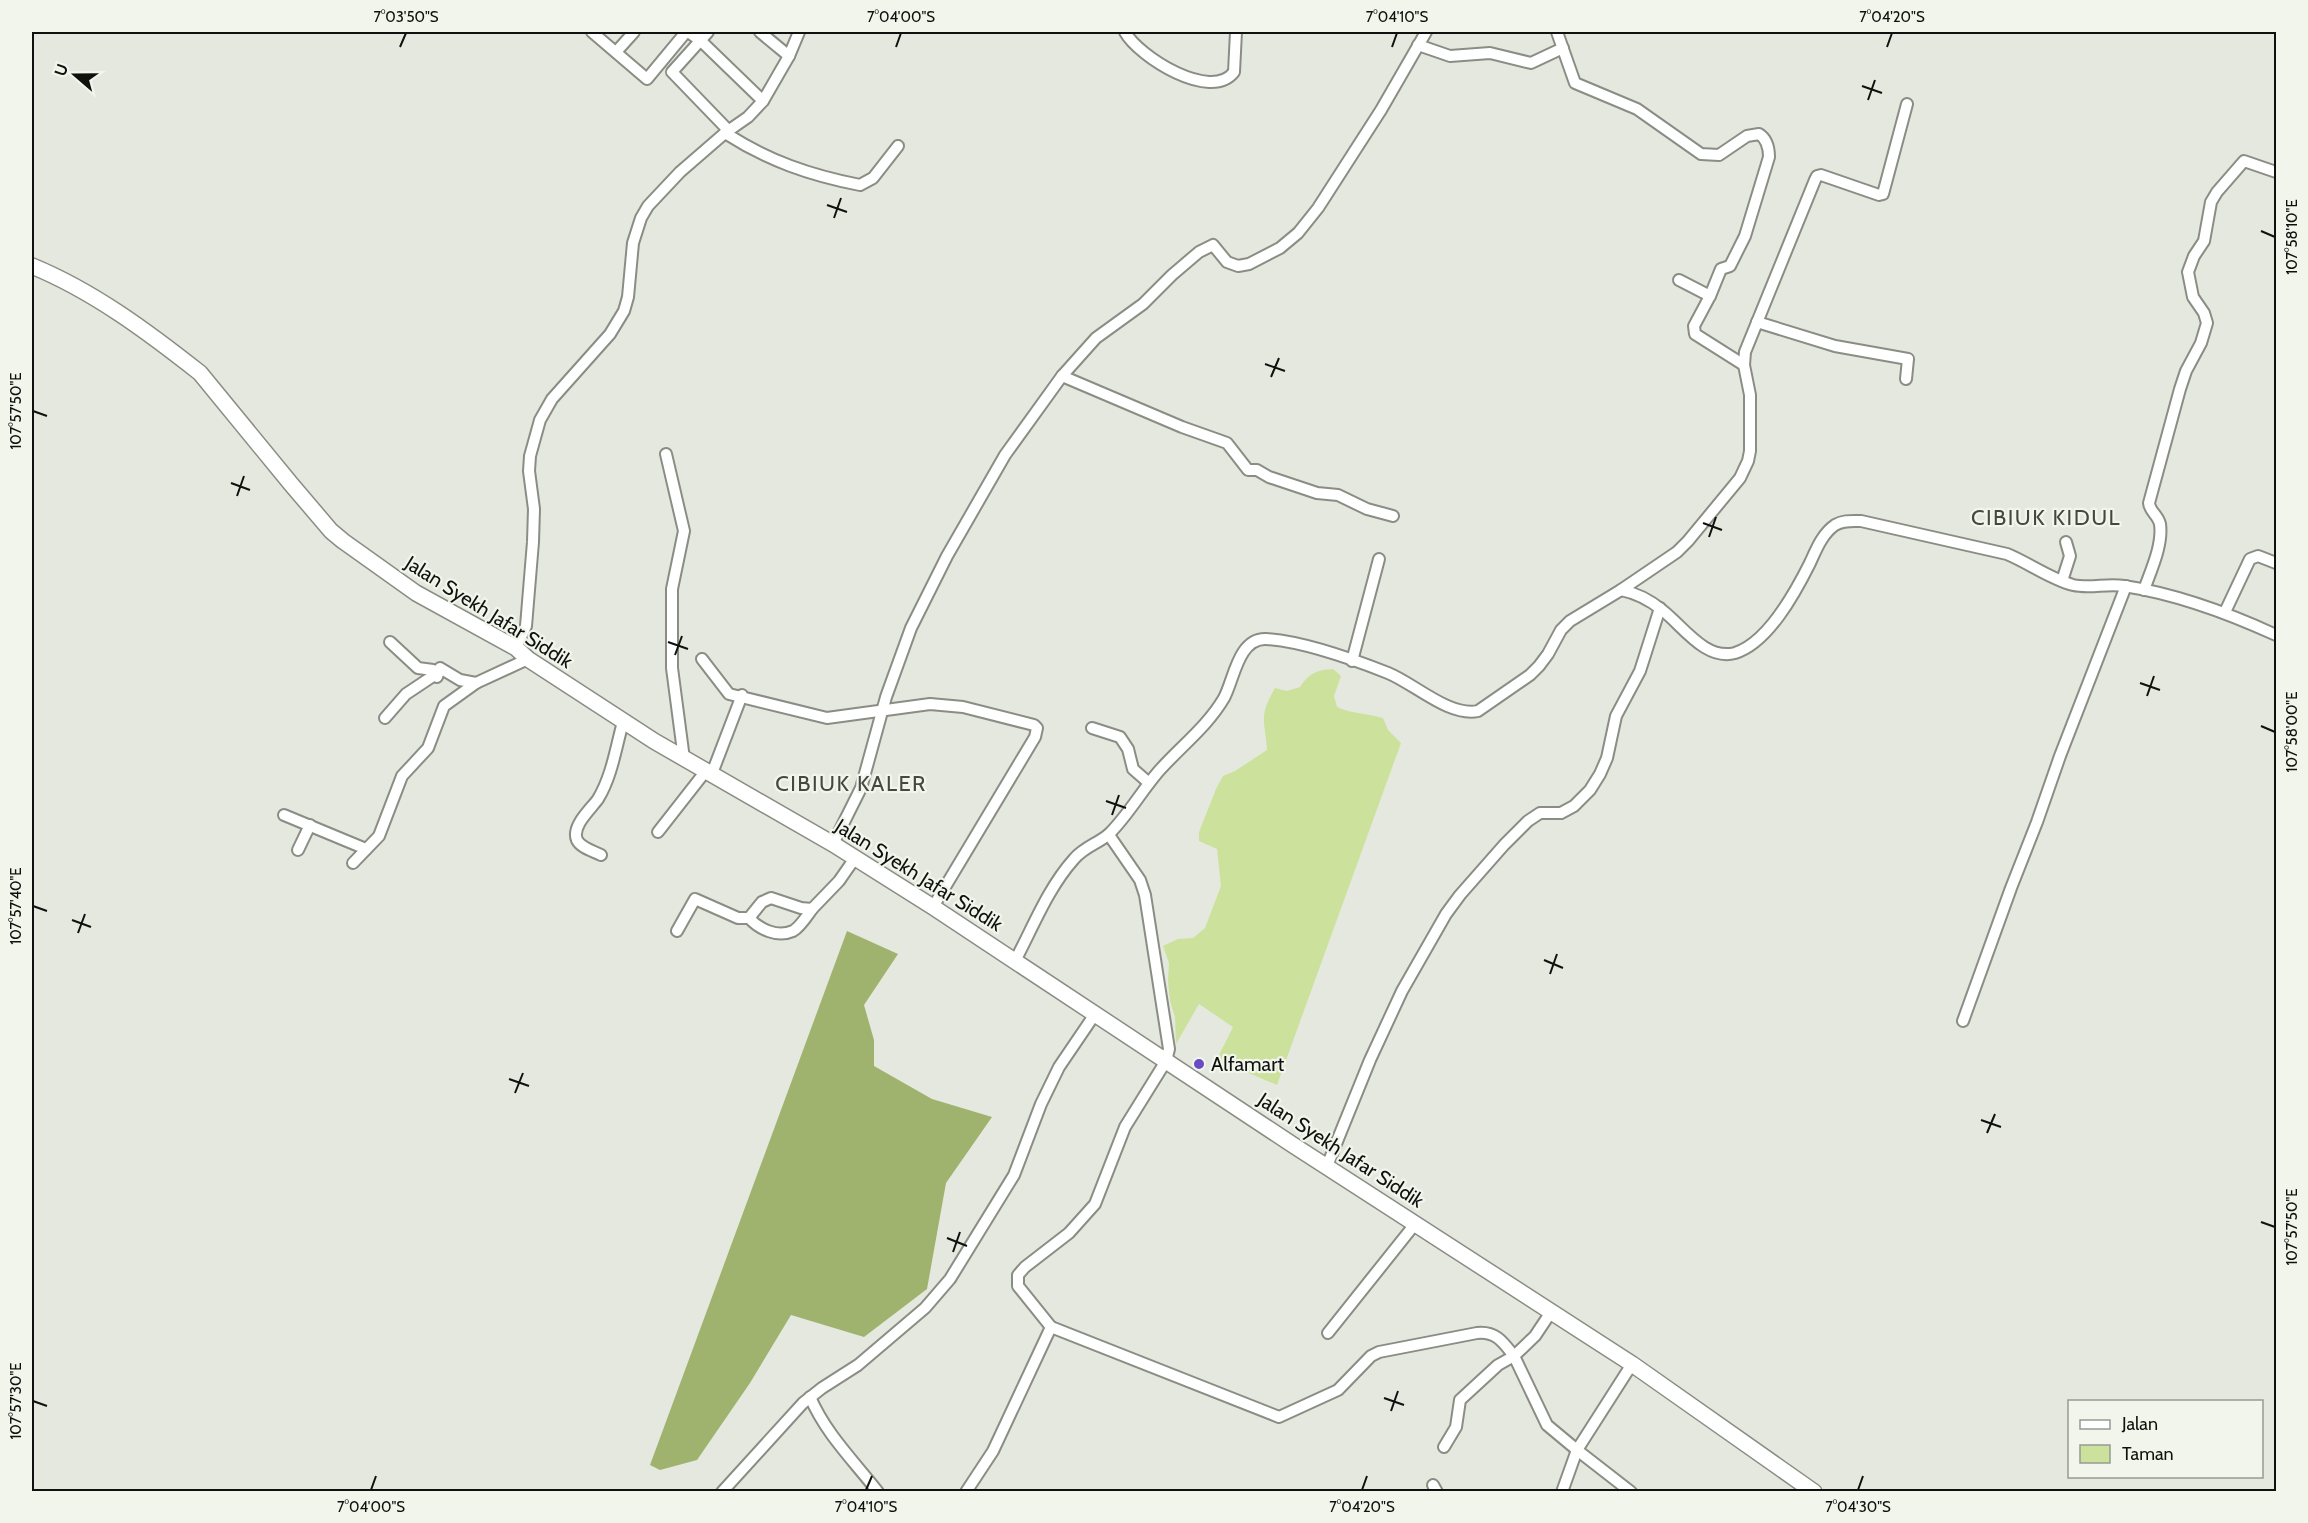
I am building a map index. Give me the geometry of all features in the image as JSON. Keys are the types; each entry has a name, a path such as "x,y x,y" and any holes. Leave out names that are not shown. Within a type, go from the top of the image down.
{"main road":[{"name":"Jalan Syekh Jafar Siddik","path":"32,266 62,278 97,300 177,353 200,372 331,531 399,582 516,648 528,659 623,722 708,774 833,844 933,907 1632,1364 1814,1491"}],"street":[{"path":"592,32 647,79 687,32 700,41 763,101"},
{"path":"616,52 634,32"},
{"path":"708,32 672,72 727,132 769,159 797,170 860,185 873,178 897,146"},
{"path":"760,32 789,56"},
{"path":"516,648 526,626 534,509 529,471 530,456 540,420 552,399 610,334 624,311 635,237 648,206 680,172 748,117 763,101 789,56 799,32"},
{"path":"1125,32 1140,50 1172,69 1194,79 1217,82 1226,80 1234,72 1236,32"},
{"path":"833,844 861,788 882,710 911,628 947,556 1005,455 1062,376 1096,338 1143,304 1172,274 1199,252 1213,245 1227,262 1238,266 1249,264 1280,248 1298,233 1318,208 1381,110 1426,32"},
{"path":"1557,32 1575,83 1637,109 1701,154 1719,155 1747,136 1759,134 1763,136 1769,157 1745,236 1730,266 1721,269 1694,326 1695,334 1744,365"},
{"path":"1418,45 1450,56 1490,53 1531,63 1563,48"},
{"path":"1016,961 1062,874 1082,851 1109,835 1149,783 1212,717 1226,694 1241,657 1251,643 1266,639 1283,642 1352,661 1390,674 1455,710 1478,711 1530,675 1548,654 1561,630 1570,621 1621,590 1683,547 1744,471 1750,451 1750,395 1744,365 1748,341 1817,176 1826,176 1878,195 1884,194 1907,104"},
{"path":"2144,590 2160,538 2159,519 2150,509 2149,503 2183,380 2201,343 2207,323 2205,314 2193,297 2188,277 2189,267 2205,241 2214,197 2240,163 2248,161 2277,172"},
{"path":"1679,280 1710,296"},
{"path":"1757,322 1835,345 1908,359 1906,379"},
{"path":"1062,376 1182,427 1227,443 1248,470 1257,470 1269,477 1317,493 1338,495 1367,508 1393,516"},
{"path":"666,454 684,531 672,589 672,668 684,759"},
{"path":"1621,590 1660,608 1698,643 1708,649 1727,654 1755,643 1765,633 1833,526 1844,521 1861,521 1993,550 2024,561 2062,581 2082,586 2126,586 2225,612 2277,635"},
{"path":"2062,581 2070,556 2066,542"},
{"path":"2225,612 2250,559 2258,556 2277,563"},
{"path":"1352,661 1379,559"},
{"path":"1963,1021 2060,756 2126,586"},
{"path":"1327,1166 1370,1060 1402,991 1446,914 1504,844 1528,821 1540,813 1561,813 1574,806 1595,782 1607,758 1616,716 1640,670 1660,608"},
{"path":"390,642 418,668 428,668 437,677 440,668 460,680 476,683"},
{"path":"353,863 381,832 402,776 428,747 444,706 476,683 528,659"},
{"path":"702,659 729,694 742,695 776,706 833,719 930,704 950,705 1030,722 1036,728 1035,737 933,907"},
{"path":"385,718 406,694 436,674"},
{"path":"658,832 708,774 742,695"},
{"path":"601,855 583,847 577,840 577,832 578,826 596,801 604,785 623,722"},
{"path":"1092,728 1120,737 1128,749 1133,769 1149,783"},
{"path":"284,815 366,849"},
{"path":"298,850 310,825"},
{"path":"1109,835 1140,880 1145,895 1169,1041 1166,1061 1125,1127 1098,1198 1091,1209 1069,1233 1025,1267 1018,1275 1018,1286 1051,1327 1279,1416 1338,1390 1371,1356 1384,1350 1485,1332 1492,1334 1501,1340 1514,1356 1547,1425 1631,1491"},
{"path":"678,931 695,899 738,918 749,918 756,926 769,931 785,933 795,930 839,881 855,858"},
{"path":"749,918 762,902 771,898 808,910 812,909"},
{"path":"722,1491 810,1397 858,1365 925,1308 950,1279 1014,1175 1041,1104 1059,1067 1095,1014"},
{"path":"1328,1333 1415,1224"},
{"path":"1444,1447 1454,1432 1460,1400 1498,1365 1514,1356 1535,1336 1551,1312"},
{"path":"966,1491 993,1451 1051,1327"},
{"path":"1562,1491 1577,1450 1632,1364"},
{"path":"810,1397 818,1417 827,1430 878,1491"}],"green space":[{"path":"1333,669 1341,676 1334,696 1337,707 1383,718 1388,730 1401,743 1277,1085 1244,1071 1237,1072 1238,1063 1229,1058 1225,1064 1216,1061 1233,1027 1199,1004 1176,1044 1175,1017 1170,1001 1168,981 1169,963 1163,946 1178,939 1193,938 1205,928 1221,886 1217,849 1199,841 1199,832 1223,776 1235,771 1267,750 1264,713 1275,688 1287,691 1300,687 1314,673"},
{"path":"847,931 898,954 864,1005 874,1040 874,1066 932,1099 992,1117 946,1183 927,1289 864,1337 791,1315 750,1383 697,1460 660,1470 650,1465"}],"place":[{"name":"Alfamart","path":"1199,1064"}],"district":[{"name":"CIBIUK KIDUL","path":"2046,517"},
{"name":"CIBIUK KALER","path":"851,783"}]}
